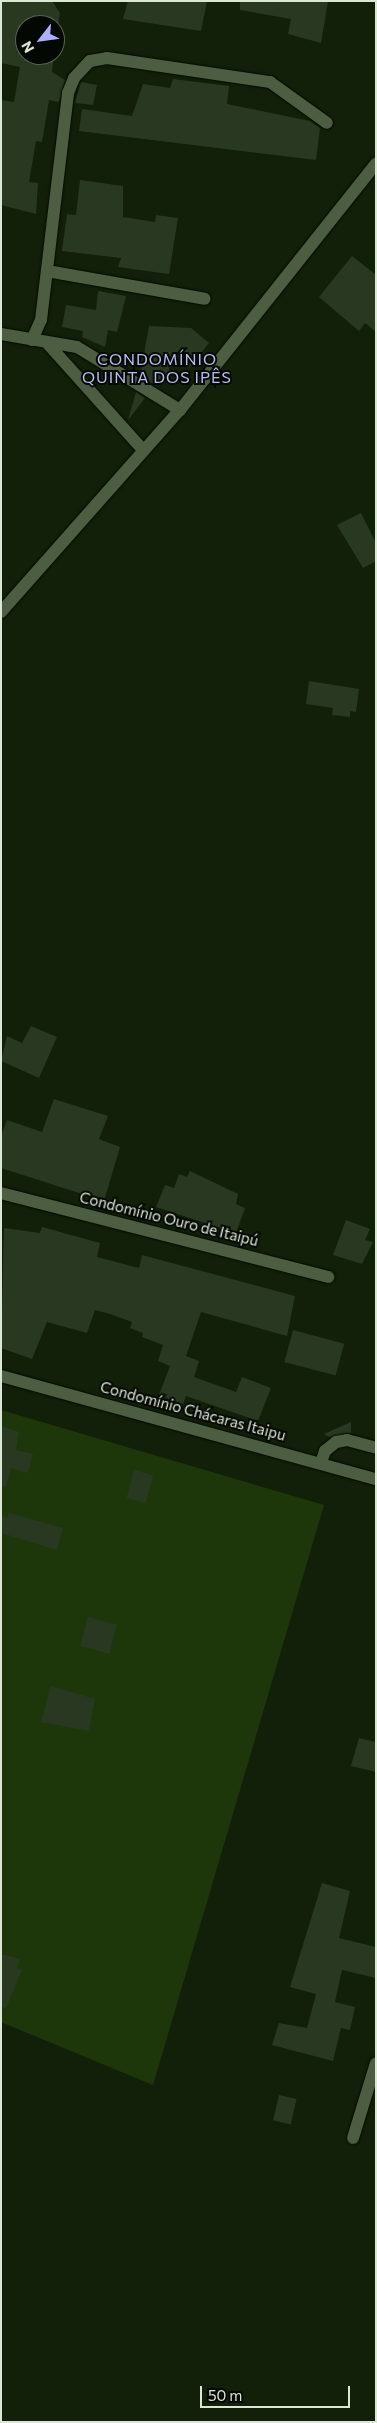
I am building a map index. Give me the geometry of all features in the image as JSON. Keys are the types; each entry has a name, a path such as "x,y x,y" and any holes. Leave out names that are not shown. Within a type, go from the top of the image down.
{"street":[{"path":"32,340 41,320 68,93 74,78 90,61 107,58 270,82 327,123"},
{"path":"1,612 180,410 376,164"},
{"path":"47,271 205,299"},
{"path":"1,334 48,344 77,347 180,410"},
{"path":"48,344 143,450"},
{"name":"Condomínio Ouro de Itaipú","path":"1,1193 328,1277"},
{"name":"Condomínio Chácaras Itaipu","path":"1,1376 376,1479"},
{"path":"321,1464 325,1451 336,1442 347,1440 376,1448"},
{"path":"353,2138 376,2063"}],"green space":[{"path":"1,1410 324,1505 153,2085 1,2022"}],"building":[{"path":"1,1 52,1 60,15 15,15 15,65 53,65 52,72 65,80 59,102 49,100 42,142 36,141 29,182 38,183 36,214 1,205 1,100 14,102 20,67 1,63"},
{"path":"128,1 207,1 201,31 123,19"},
{"path":"240,1 328,1 321,43 288,34 291,19 240,10"},
{"path":"173,79 229,86 227,104 310,121 320,128 316,160 79,131 82,109 132,116 143,84 170,88"},
{"path":"81,82 97,85 93,105 75,103"},
{"path":"80,180 123,186 123,217 155,222 156,215 178,218 169,274 118,267 121,258 62,251 67,214 76,215"},
{"path":"352,256 376,275 376,332 365,323 359,331 319,297"},
{"path":"98,291 126,296 117,332 108,330 105,347 82,337 83,331 62,327 66,305 96,310"},
{"path":"149,326 191,328 209,343 189,368 171,354 169,371 156,386 140,376"},
{"path":"136,392 145,398 128,420"},
{"path":"361,513 376,543 376,561 363,568 337,525"},
{"path":"309,681 359,689 356,712 350,711 350,717 332,715 333,708 306,704"},
{"path":"31,1026 57,1037 39,1078 1,1061 7,1036 22,1043"},
{"path":"54,1099 108,1116 99,1139 120,1147 104,1201 1,1168 1,1136 7,1120 42,1132"},
{"path":"190,1171 238,1194 236,1204 245,1208 236,1233 156,1207 165,1185 174,1188 179,1174 187,1177"},
{"path":"346,1220 370,1229 365,1240 373,1242 362,1264 333,1255"},
{"path":"42,1227 100,1243 97,1257 139,1268 142,1255 295,1296 287,1336 201,1312 186,1356 199,1361 194,1377 236,1392 242,1377 271,1388 258,1421 186,1396 183,1404 159,1395 170,1366 158,1361 163,1345 142,1337 143,1333 130,1328 132,1322 110,1314 95,1310 87,1333 47,1322 32,1359 1,1348 4,1228 40,1233"},
{"path":"293,1330 344,1344 336,1376 284,1362"},
{"path":"351,1422 351,1433 329,1437 324,1434"},
{"path":"1,1426 19,1432 16,1450 33,1454 28,1473 11,1468 6,1487 1,1486"},
{"path":"134,1470 153,1475 146,1503 126,1498"},
{"path":"9,1513 63,1528 57,1550 1,1533 1,1516 7,1518"},
{"path":"88,1617 117,1625 109,1654 80,1646"},
{"path":"51,1686 95,1699 89,1731 41,1722"},
{"path":"359,1738 376,1742 376,1772 351,1766"},
{"path":"322,1883 350,1891 339,1938 376,1947 376,1978 342,1970 335,2002 355,2007 350,2030 341,2028 333,2061 272,2045 279,2023 307,2028 316,1994 290,1987"},
{"path":"1,1954 20,1959 17,1968 22,1970 6,2008 1,2007"},
{"path":"279,2095 297,2099 291,2124 273,2120"}],"district":[{"name":"CONDOMÍNIO QUINTA DOS IPÊS","path":"157,368"}]}
